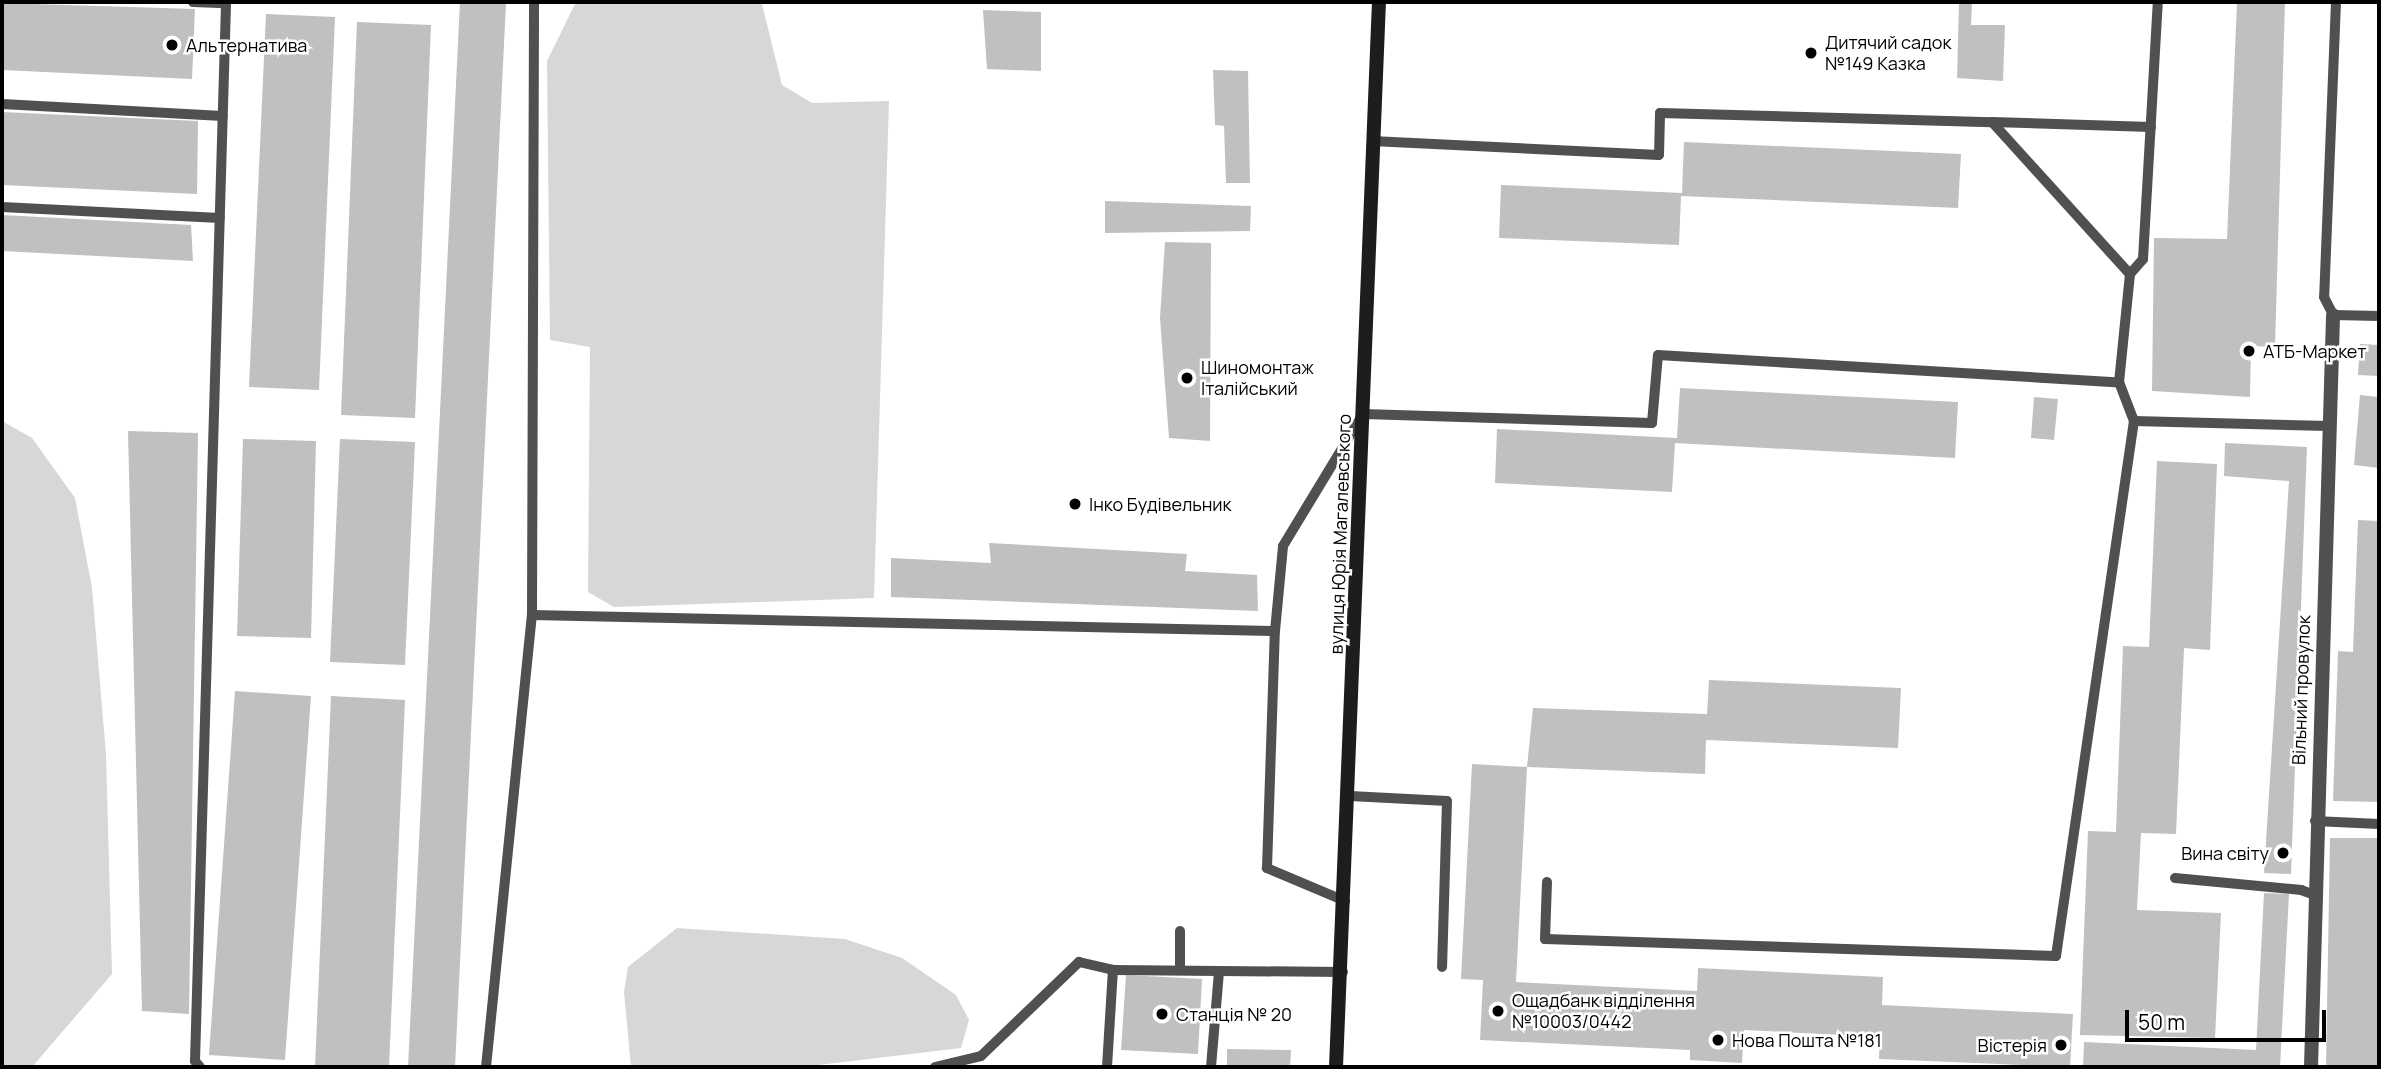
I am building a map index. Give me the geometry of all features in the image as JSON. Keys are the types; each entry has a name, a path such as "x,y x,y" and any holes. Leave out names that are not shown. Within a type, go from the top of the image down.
{"street":[{"name":"вулиця Юрія Магалевського","path":"1336,1067 1343,972 1379,2"},
{"name":"Вільний провулок","path":"2311,1067 2315,821 2333,315"}],"lane":[{"path":"193,2 226,2 195,1061 200,1067"},
{"path":"486,1067 532,615 534,2"},
{"path":"1547,882 1545,939 2056,956 2134,421 2119,382 2130,274 2143,259 2158,2"},
{"path":"2336,2 2324,297 2333,315 2379,316"},
{"path":"2,104 223,116"},
{"path":"1372,141 1658,155 1660,113 2151,127"},
{"path":"1992,122 2130,274"},
{"path":"2,207 220,218"},
{"path":"1345,901 1267,869 1275,631 1283,546 1363,414 1652,423 1658,355 2119,382"},
{"path":"2134,421 2329,426"},
{"path":"532,615 1275,631"},
{"path":"1350,796 1447,802 1443,967"},
{"path":"2315,821 2379,824"},
{"path":"2175,878 2301,890 2315,895"},
{"path":"1180,970 1181,931"},
{"path":"935,1067 981,1055 1079,962 1113,970 1343,972"},
{"path":"1107,1067 1113,970"},
{"path":"1211,1067 1219,971"}],"shaded area":[{"path":"576,2 762,4 782,85 812,103 889,101 874,598 614,607 588,592 590,347 550,340 547,61"},
{"path":"2,421 32,438 75,498 92,588 106,754 112,974 32,1067 2,1067"},
{"path":"677,928 845,939 902,958 956,995 969,1020 961,1048 802,1067 631,1067 624,992 628,967"}],"building":[{"path":"460,2 506,2 455,1067 408,1067"},
{"path":"1959,2 1972,2 1971,25 2005,25 2003,81 1957,78"},
{"path":"2237,2 2285,2 2275,347 2251,346 2250,397 2152,391 2154,238 2227,239"},
{"path":"2,3 195,9 192,79 2,70"},
{"path":"983,10 1041,12 1041,71 987,69"},
{"path":"266,14 335,17 319,390 249,387"},
{"path":"357,22 431,25 415,418 341,415"},
{"path":"1213,70 1248,71 1250,183 1226,183 1224,126 1215,125"},
{"path":"2,112 198,121 197,194 2,185"},
{"path":"1684,142 1961,154 1958,208 1681,196 1679,245 1499,238 1501,185 1682,193"},
{"path":"1105,201 1251,206 1250,231 1105,233"},
{"path":"2,215 191,225 193,261 2,251"},
{"name":"Шиномонтаж Італійський","path":"1165,242 1211,243 1210,441 1169,438 1160,318"},
{"path":"2360,344 2379,345 2379,376 2358,375"},
{"path":"1680,388 1958,402 1955,458 1675,443 1672,492 1495,483 1497,429 1677,438"},
{"path":"2360,395 2379,397 2379,468 2354,465"},
{"path":"2034,397 2058,399 2054,440 2031,438"},
{"path":"128,431 198,433 189,1014 142,1011"},
{"path":"243,439 316,441 311,638 237,636"},
{"path":"340,439 415,442 405,665 330,662"},
{"path":"2225,443 2307,447 2291,874 2264,873 2289,481 2224,476"},
{"path":"2157,461 2217,464 2210,650 2184,648 2176,834 2141,833 2137,910 2221,913 2215,1038 2080,1035 2088,831 2116,832 2123,646 2149,647"},
{"path":"2358,520 2379,521 2379,802 2333,801 2338,651 2353,652"},
{"path":"989,543 1187,554 1185,571 1257,575 1258,611 891,597 891,558 991,563"},
{"path":"1709,680 1901,688 1898,748 1706,740 1705,774 1527,767 1533,708 1707,714"},
{"path":"235,691 311,696 285,1060 209,1055"},
{"path":"331,696 405,700 389,1067 315,1067"},
{"path":"1472,764 1527,767 1516,982 1697,991 1698,968 1883,977 1882,1005 2073,1014 2070,1067 1879,1059 1880,1037 1744,1030 1742,1063 1690,1060 1690,1050 1480,1040 1483,980 1461,979"},
{"path":"2330,838 2379,838 2379,1067 2326,1067"},
{"path":"2264,893 2289,894 2280,1067 2083,1067 2084,1042 2256,1050"},
{"name":"Станція № 20","path":"1126,975 1202,979 1198,1054 1121,1050"},
{"path":"1227,1049 1291,1050 1290,1067 1227,1067"}],"place":[{"name":"Альтернатива","path":"172,45"},
{"name":"Дитячий садок №149 Казка","path":"1811,53"},
{"name":"АТБ-Маркет","path":"2249,351"},
{"name":"Шиномонтаж Італійський","path":"1187,378"},
{"name":"Інко Будівельник","path":"1075,504"},
{"name":"Вина світу","path":"2283,853"},
{"name":"Ощадбанк відділення №10003/0442","path":"1498,1011"},
{"name":"Станція № 20","path":"1162,1014"},
{"name":"Нова Пошта №181","path":"1718,1040"},
{"name":"Вістерія","path":"2061,1045"}]}
